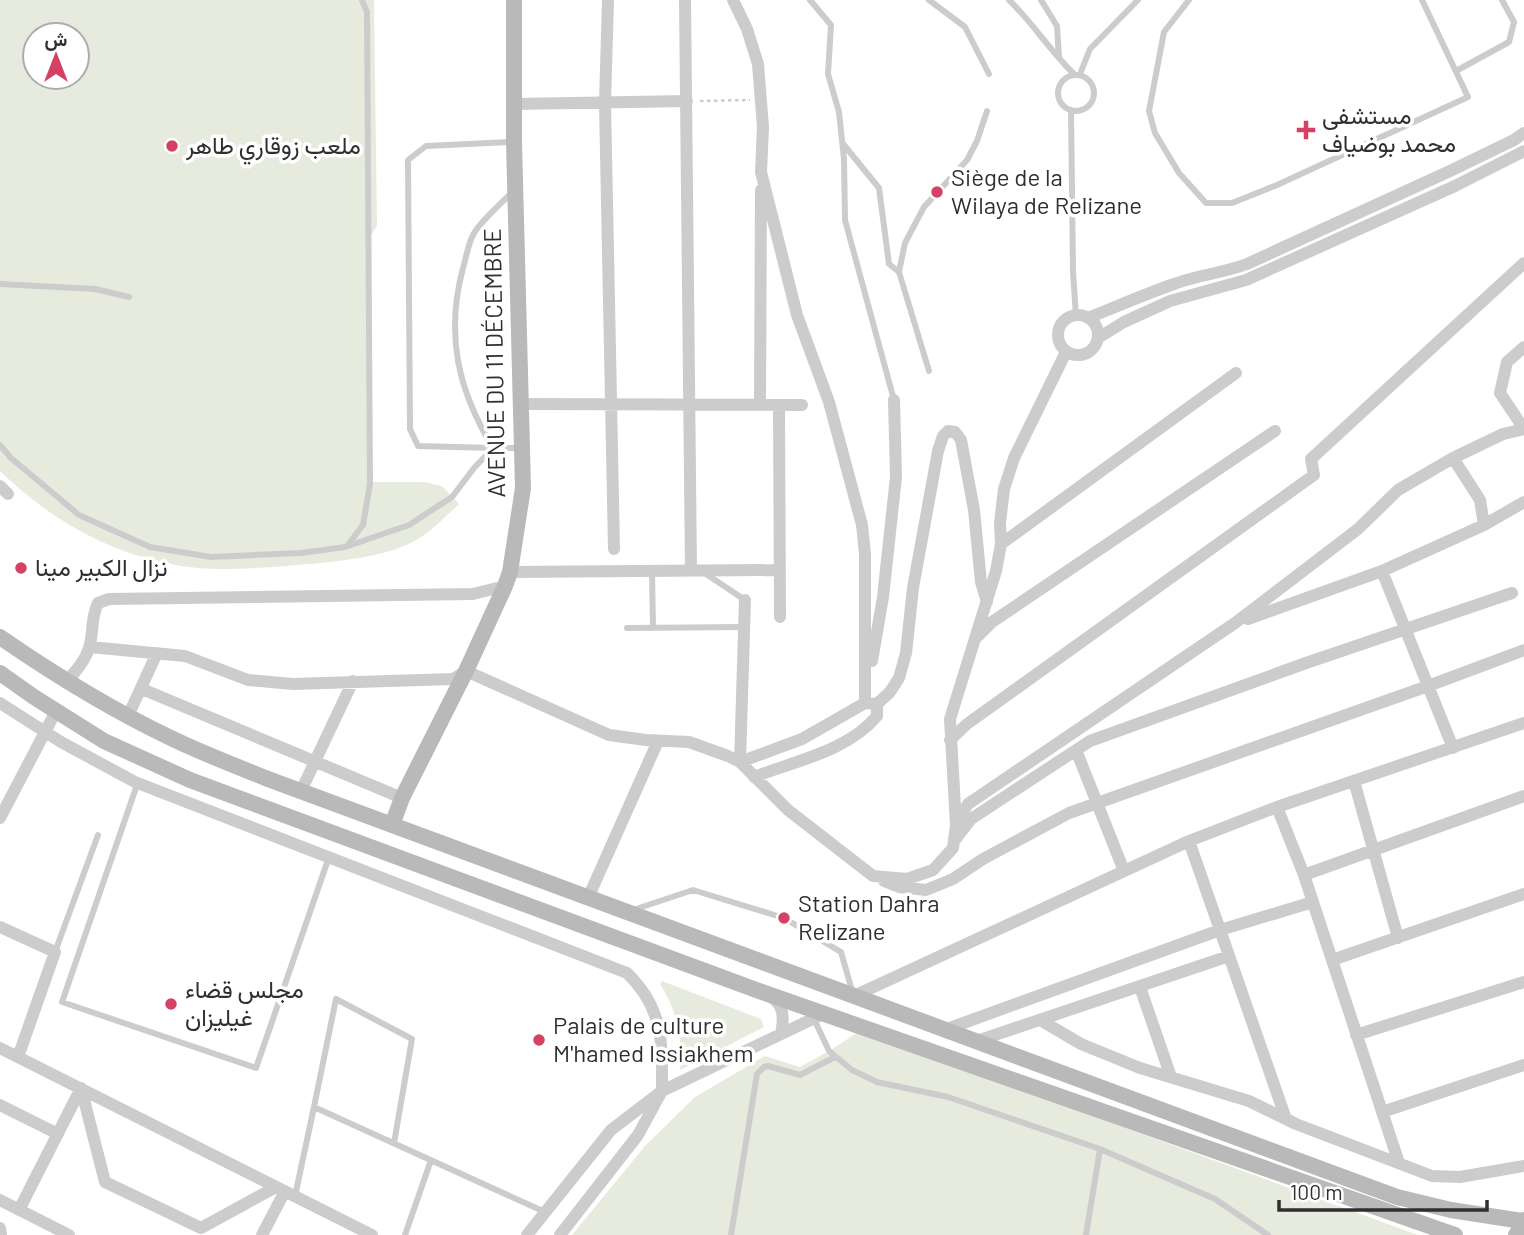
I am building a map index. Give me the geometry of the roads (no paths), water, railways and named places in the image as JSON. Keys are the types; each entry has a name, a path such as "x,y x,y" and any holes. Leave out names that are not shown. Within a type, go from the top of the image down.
{"main road":[{"name":"AVENUE DU 11 DÉCEMBRE","path":"392,825 402,798 466,671 507,579 523,488 513,142 514,0"},
{"path":"0,637 67,681 128,716 173,739 301,791 1397,1197 1521,1225"},
{"path":"0,673 104,741 190,780 759,991 819,1016 1455,1235"}],"street":[{"path":"608,0 605,103 614,549"},
{"path":"685,0 690,405 696,571"},
{"path":"733,0 754,47 760,81 763,127 760,405"},
{"path":"514,104 687,101"},
{"path":"1082,317 1096,327 1098,338 1086,354 1073,355 1066,352 1059,342 1059,330 1065,320 1082,317 1202,275 1247,264 1450,171 1524,133"},
{"path":"1098,338 1124,321 1170,301 1246,280 1455,186 1524,151"},
{"path":"754,777 837,747 856,737 877,716 871,703 866,554 862,525 829,402 797,315 761,172"},
{"path":"950,740 967,724 1314,475 1311,459 1524,263"},
{"path":"956,825 968,804 1235,624 1358,529 1398,490 1452,458 1503,434 1524,429 1500,393 1507,362 1524,347"},
{"path":"873,876 907,879 933,870 953,848 956,825 950,719 988,603 1001,544 1000,523 1004,489 1013,458 1066,352"},
{"path":"1001,544 1236,373"},
{"path":"871,703 896,477 894,400"},
{"path":"522,404 802,405"},
{"path":"779,405 780,617"},
{"path":"740,762 802,738 871,703 890,692 899,678 906,653 913,588 937,451 948,431 955,432 961,440 974,510 981,582 988,603"},
{"path":"976,639 992,622 1275,431"},
{"path":"1452,458 1480,500 1484,524"},
{"path":"1235,624 1382,570 1484,524 1524,502"},
{"path":"67,681 80,668 90,647 92,615 98,603 109,599 473,594 507,579 652,571 780,570"},
{"path":"1382,570 1452,748"},
{"path":"954,841 971,819 1090,741 1512,593"},
{"path":"740,762 745,600"},
{"path":"90,647 185,656 248,680 293,684 453,679 466,671 609,735 690,742 740,762 788,810 873,876 899,887 926,890 953,879 983,859 1069,813 1524,650"},
{"path":"128,716 157,653"},
{"path":"301,791 353,681"},
{"path":"142,689 402,798"},
{"path":"0,703 44,732 138,782 627,972 647,996 660,1026 662,1091 638,1135 560,1235"},
{"path":"0,818 56,711"},
{"path":"854,996 1189,841 1277,807 1524,723"},
{"path":"588,898 658,741"},
{"path":"1076,750 1124,871"},
{"path":"1354,781 1398,937"},
{"path":"1304,875 1524,796"},
{"path":"1277,807 1304,875 1399,1164"},
{"path":"1189,841 1286,1119"},
{"path":"1332,960 1524,894"},
{"path":"944,1031 1220,930 1313,902"},
{"path":"0,927 55,952 18,1057"},
{"path":"974,1042 1229,956"},
{"path":"1356,1035 1524,982"},
{"path":"1140,986 1171,1077"},
{"path":"759,991 776,999 784,1016 781,1034"},
{"path":"527,1235 611,1130 662,1091 819,1016"},
{"path":"1042,1021 1081,1044 1140,1068 1249,1101 1286,1119 1432,1176 1460,1177 1524,1166"},
{"path":"0,1048 372,1235"},
{"path":"1382,1112 1524,1065"},
{"path":"19,1210 81,1088"},
{"path":"81,1088 105,1182 201,1228 285,1191"},
{"path":"0,1104 58,1134"},
{"path":"262,1235 285,1191"},
{"path":"0,1200 69,1235"},
{"path":"0,1228 1,1235"}],"lane":[{"path":"345,547 363,525 370,484 367,12 362,0"},
{"path":"810,0 831,25 828,74 839,112 843,143 845,220 894,400"},
{"path":"929,0 965,27 989,74"},
{"path":"1009,0 1026,16 1059,60 1077,74 1090,80 1095,91 1094,97 1083,110 1071,110 1061,103 1058,91 1063,80 1077,74 1090,49 1138,0"},
{"path":"1041,0 1057,26 1059,60"},
{"path":"1189,0 1164,32 1149,111 1155,133 1179,173 1206,203 1232,203 1277,185 1468,97 1422,0"},
{"path":"1456,71 1509,42 1514,22 1503,0"},
{"path":"1071,110 1073,272 1082,317"},
{"path":"929,371 899,272 905,243 924,207 967,160 987,111"},
{"path":"513,142 426,146 408,160 410,429 418,446 523,448"},
{"path":"843,143 879,188 888,264 899,272"},
{"path":"493,448 466,395 454,351 457,292 473,235 515,189"},
{"path":"0,284 95,289 129,297"},
{"path":"0,445 11,458 79,515 150,547 211,557 301,553 345,547 409,524 452,497 493,448"},
{"path":"652,571 653,628"},
{"path":"696,571 745,600"},
{"path":"627,628 744,627"},
{"path":"138,782 62,1002 256,1068 329,856"},
{"path":"55,952 98,835"},
{"path":"626,912 693,890 784,918 841,952 854,996"},
{"path":"285,1191 314,1107 336,999 412,1039 394,1143"},
{"path":"819,1016 829,1051 852,1070 877,1082 948,1097 1100,1149 1215,1199 1268,1235"},
{"path":"730,1235 757,1074 768,1066 800,1075 835,1057"},
{"path":"314,1107 545,1212"},
{"path":"1086,1235 1100,1149"},
{"path":"405,1235 430,1160"}],"place":[{"name":"مستشفى محمد بوضياف","path":"1306,130"},
{"name":"ملعب زوقاري طاهر","path":"172,146"},
{"name":"Siège de la Wilaya de Relizane","path":"937,192"},
{"name":"نزال الكبير مينا","path":"21,568"},
{"name":"Station Dahra Relizane","path":"784,918"},
{"name":"مجلس قضاء غيليزان","path":"171,1004"},
{"name":"Palais de culture M'hamed Issiakhem","path":"539,1040"}]}
